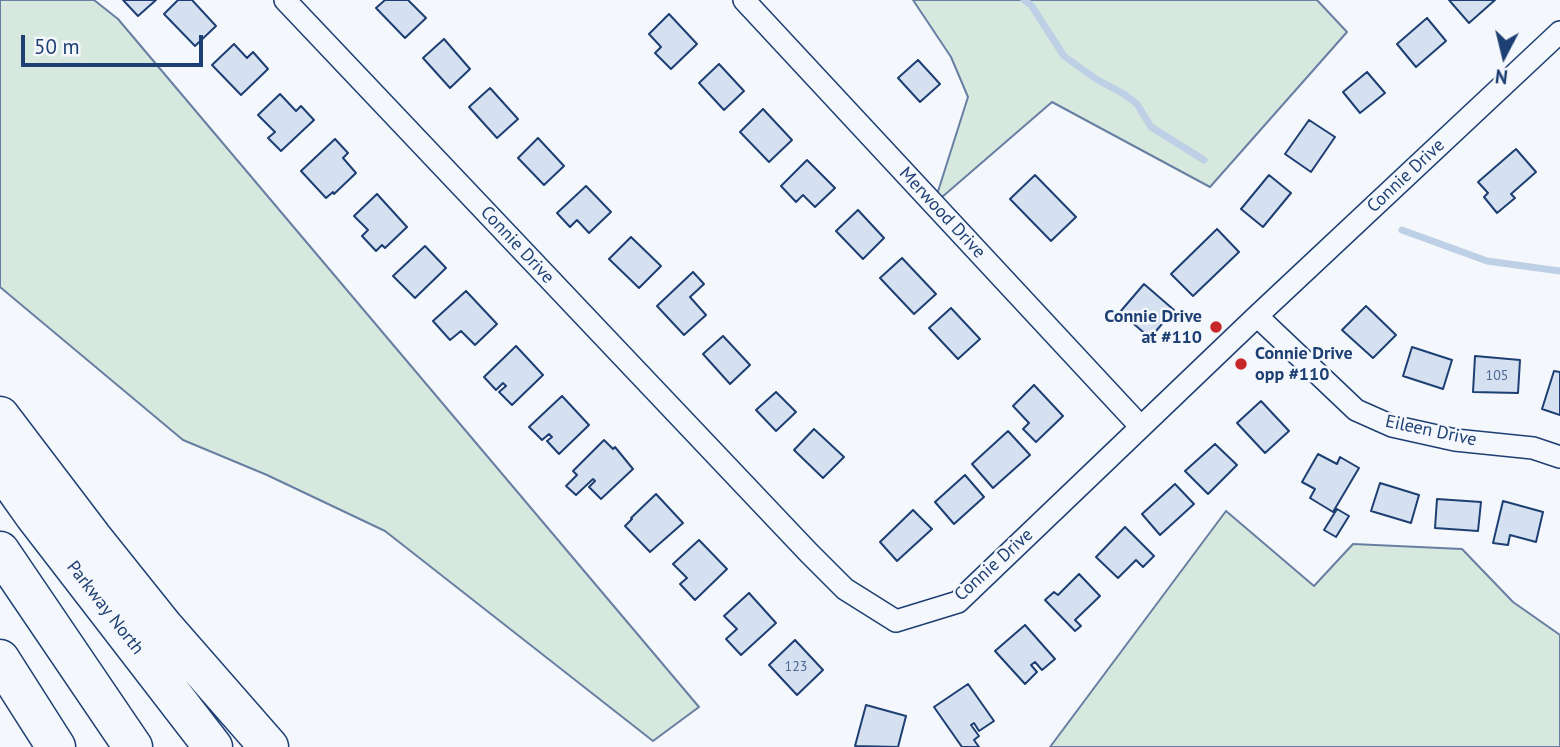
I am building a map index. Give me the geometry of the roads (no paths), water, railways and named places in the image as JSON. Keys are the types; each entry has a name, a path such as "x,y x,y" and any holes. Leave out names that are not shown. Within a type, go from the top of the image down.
{"highway":[{"path":"0,416 164,627 269,747"},
{"name":"Parkway North","path":"0,467 213,747"},
{"path":"0,551 133,747"},
{"path":"0,580 105,747"},
{"path":"0,659 56,747"}],"street":[{"name":"Connie Drive","path":"285,0 827,571 845,589 896,621 958,602 1257,316 1560,32"},
{"name":"Merwood Drive","path":"744,0 1141,427"},
{"name":"Eileen Drive","path":"1257,316 1356,410 1392,426 1455,440 1533,447 1560,457"}],"waterway":[{"path":"1024,0 1031,5 1064,56 1096,79 1124,94 1137,104 1151,127 1204,160"},
{"path":"1402,230 1487,261 1560,271"}],"place":[{"name":"Connie Drive at #110","path":"1216,327"},
{"name":"Connie Drive opp #110","path":"1241,364"}]}
